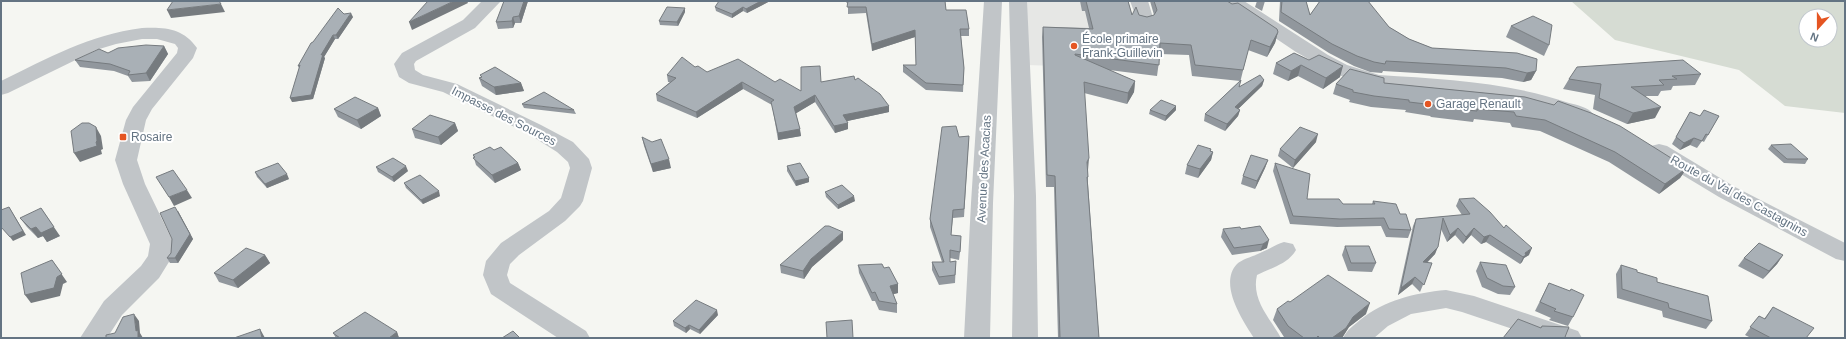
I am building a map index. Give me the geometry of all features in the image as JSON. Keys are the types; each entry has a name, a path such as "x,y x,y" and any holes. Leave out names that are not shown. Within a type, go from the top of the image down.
{"street":[{"name":"Impasse des Sources","path":"492,1 469,24 409,57 404,64 406,73 416,79 450,88 534,129 564,147 578,159 581,168 572,201 558,216 510,249 498,261 494,275 500,288 550,319 577,338"},
{"name":"Avenue des Acacias","path":"977,338 982,203 993,1"},
{"path":"1018,1 1025,196 1025,338"},
{"path":"1139,1 1144,21"},
{"path":"1232,1 1330,64 1361,77 1379,81 1458,87 1520,95 1574,110 1601,121"},
{"path":"1,89 89,46 129,36 152,33 178,36 185,41 188,48 186,54 143,107 136,120 126,160 134,184 162,244 160,257 150,272 113,308 93,338"},
{"name":"Route du Val des Castagnins","path":"1642,141 1727,192 1845,253"},
{"path":"1268,338 1256,320 1246,300 1243,284 1246,270 1276,256 1284,250"},
{"path":"1356,338 1379,319 1404,306 1424,301 1446,299 1466,303 1569,338"}],"shaded area":[{"name":"École primaire Frank-Guillevin","path":"1027,1 1128,1 1132,14 1113,68 1027,65"},
{"path":"1571,1 1845,1 1845,113 1785,106 1739,70 1615,40"}],"building":[{"path":"173,1 219,1 221,4 167,10"},
{"path":"428,1 454,1 409,22"},
{"path":"504,1 524,1 519,16 513,17 512,21 496,22"},
{"path":"719,1 761,1 746,9 743,7 732,14 715,7"},
{"path":"848,1 945,1 946,10 966,10 969,29 960,29 964,68 963,85 926,83 903,65 916,65 915,30 872,44 866,7 847,7"},
{"path":"1086,1 1128,1 1132,15 1136,7 1139,15 1147,17 1154,15 1157,10 1154,1 1227,1 1232,4 1238,3 1277,29 1278,32 1270,47 1251,40 1243,70 1195,65 1191,45 1160,43 1159,65 1075,54 1135,81 1128,93 1084,82 1089,158 1087,162 1087,177 1099,338 1060,338 1055,176 1047,175 1043,27 1093,29"},
{"path":"1282,1 1306,1 1310,15 1320,1 1368,1 1389,27 1409,39 1432,48 1517,53 1537,59 1536,71 1527,73 1506,68 1386,61 1385,64 1374,62 1332,44 1281,12"},
{"path":"667,7 685,8 677,22 659,21"},
{"path":"338,8 344,14 351,13 336,35 333,35 321,55 323,54 311,95 290,98 300,65 298,66 311,43"},
{"path":"1533,16 1552,25 1549,45 1511,26"},
{"path":"146,45 164,46 146,73 128,75 130,71 110,64 75,60 99,49 108,53 118,48"},
{"path":"1294,53 1309,60 1319,55 1343,66 1326,78 1301,65 1291,71 1276,63"},
{"path":"682,57 695,67 698,66 707,72 738,59 775,82 780,79 801,91 801,67 820,66 821,82 854,76 855,80 858,78 880,94 889,106 843,115 848,123 834,126 815,95 794,107 800,129 778,133 771,102 774,100 742,82 696,112 656,94 676,78 667,75"},
{"path":"1683,60 1701,74 1672,76 1677,79 1659,80 1664,85 1631,87 1661,107 1633,113 1599,98 1601,84 1569,79 1577,67"},
{"path":"495,67 521,83 494,87 479,78 482,77 480,75"},
{"path":"1350,69 1384,78 1384,83 1525,97 1554,105 1558,101 1591,113 1620,126 1687,168 1665,184 1615,152 1545,120 1516,116 1514,112 1477,109 1477,111 1435,107 1434,105 1409,102 1409,100 1353,92 1353,90 1336,84"},
{"path":"1260,75 1264,80 1235,107 1240,110 1227,124 1205,114 1241,80 1239,87"},
{"path":"544,92 574,110 522,104"},
{"path":"355,97 378,108 357,120 334,109"},
{"path":"1161,100 1176,106 1166,116 1150,110"},
{"path":"1704,110 1719,116 1708,135 1706,134 1702,141 1694,138 1684,143 1676,137 1690,112 1700,116"},
{"path":"430,115 455,123 438,137 412,129"},
{"path":"82,123 89,123 96,127 97,146 74,153 71,131"},
{"path":"956,126 959,137 969,136 964,209 953,210 951,235 961,236 960,252 950,250 950,262 956,261 955,275 939,277 932,262 944,262 930,219 942,127"},
{"path":"1300,127 1318,134 1295,160 1280,149"},
{"path":"642,137 652,142 661,139 669,159 651,164"},
{"path":"1791,144 1808,159 1787,159 1771,145"},
{"path":"1198,145 1211,149 1210,151 1213,152 1200,169 1187,165"},
{"path":"490,147 494,150 501,147 518,163 492,175 473,158 475,157 473,155"},
{"path":"1251,155 1268,160 1257,181 1243,176"},
{"path":"393,158 406,166 392,177 376,167"},
{"path":"278,163 287,174 265,184 255,172"},
{"path":"800,163 809,178 795,181 787,166"},
{"path":"1275,163 1310,174 1307,199 1339,199 1343,204 1375,204 1373,201 1396,204 1400,214 1406,214 1411,230 1389,229 1384,218 1340,219 1293,216"},
{"path":"173,170 187,190 169,197 156,177"},
{"path":"420,175 439,191 421,200 404,183"},
{"path":"842,185 854,196 838,205 825,192"},
{"path":"1474,198 1490,212 1504,228 1506,225 1532,248 1525,253 1526,255 1523,257 1490,235 1484,237 1474,228 1466,237 1458,228 1450,235 1443,218 1438,247 1423,262 1432,263 1424,285 1415,277 1401,288 1416,219 1470,214 1459,199"},
{"path":"9,207 23,231 10,237 1,227 1,210"},
{"path":"175,207 190,234 175,258 167,258 171,253 172,239 160,213"},
{"path":"41,208 54,227 41,233 36,227 31,229 20,218"},
{"path":"825,226 829,226 843,232 811,259 803,271 780,265"},
{"path":"1260,226 1269,240 1263,244 1234,248 1223,229 1240,227 1241,229"},
{"path":"1759,243 1783,255 1769,271 1744,258"},
{"path":"1345,246 1369,246 1376,263 1351,263"},
{"path":"246,248 265,255 233,280 214,273"},
{"path":"52,260 62,274 57,277 54,288 25,295 21,273"},
{"path":"1480,262 1506,265 1515,287 1503,286 1487,278"},
{"path":"882,264 884,268 889,267 898,284 890,286 897,304 879,301 875,292 872,293 858,265"},
{"path":"1621,265 1657,278 1657,282 1708,296 1712,321 1669,308 1668,303 1622,289"},
{"path":"1328,275 1370,303 1353,317 1346,328 1332,338 1320,338 1318,336 1316,338 1304,338 1288,326 1277,309 1288,301 1290,302"},
{"path":"1549,283 1570,291 1571,289 1584,295 1573,317 1554,311 1556,309 1540,302"},
{"path":"696,300 717,310 699,330 689,325 685,328 673,321"},
{"path":"1773,307 1814,328 1806,338 1771,338 1750,327 1759,316 1765,319"},
{"path":"365,312 397,332 389,338 340,338 333,333"},
{"path":"134,314 136,331 138,330 138,338 106,338 106,335 115,333 123,317"},
{"path":"1518,319 1541,328 1542,326 1569,327 1565,337 1567,338 1503,338"},
{"path":"852,320 853,338 827,338 826,322"},
{"path":"260,329 262,338 234,338"},
{"path":"513,331 520,338 502,338"}],"place":[{"name":"École primaire Frank-Guillevin","path":"1074,46"},
{"name":"Garage Renault","path":"1428,104"},
{"name":"Rosaire","path":"123,137"}]}
